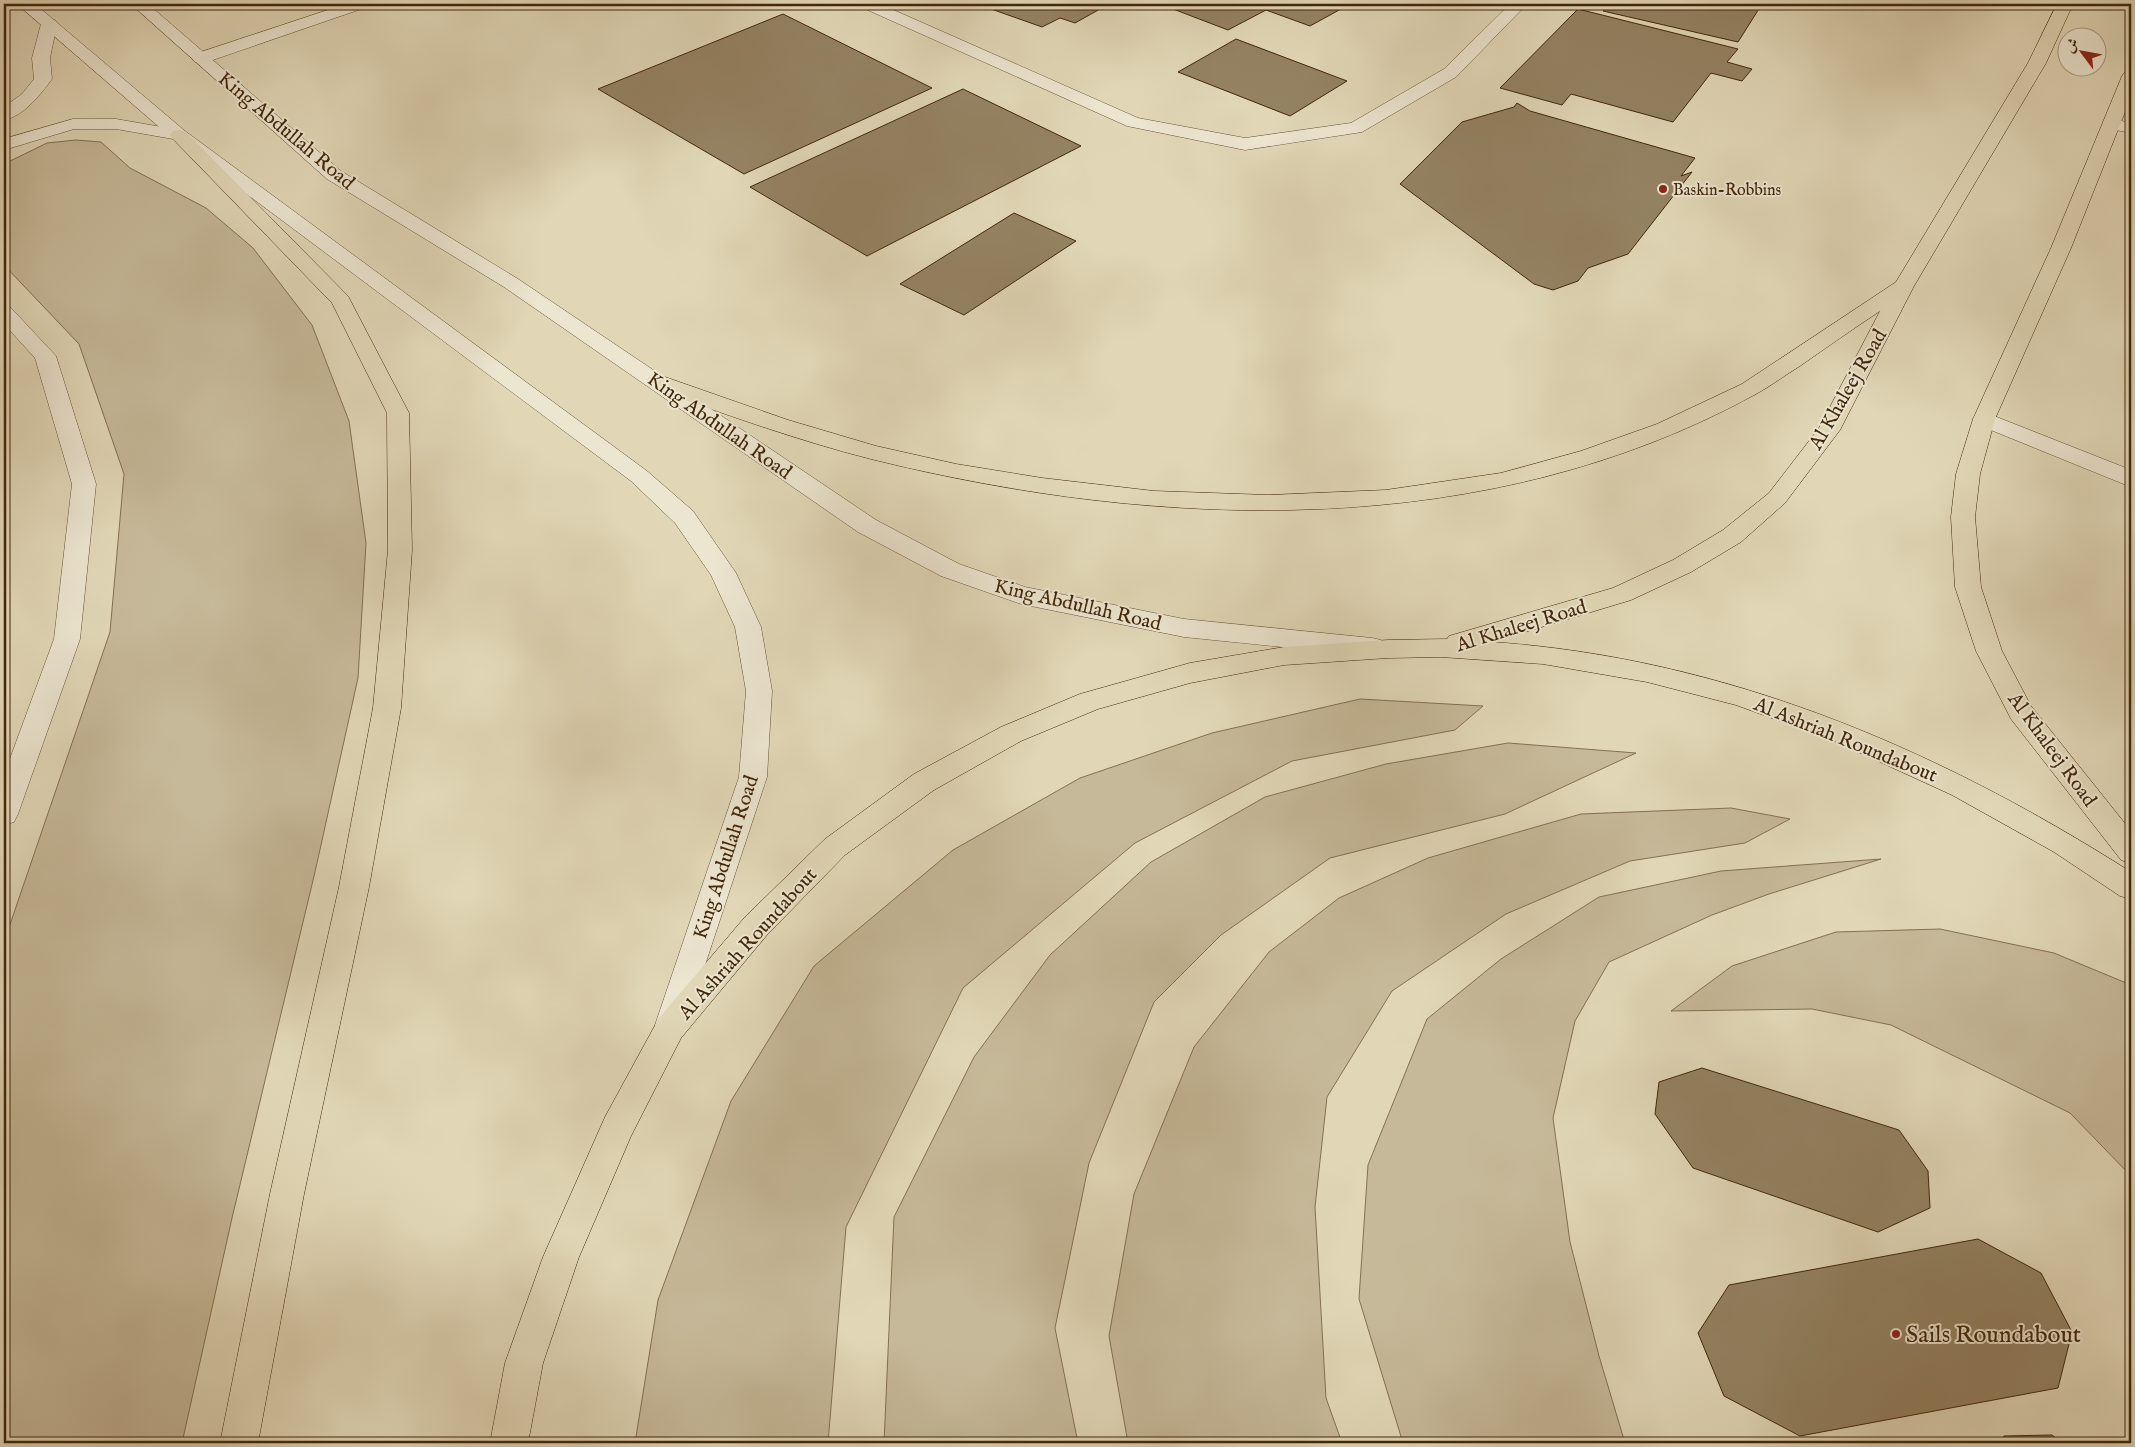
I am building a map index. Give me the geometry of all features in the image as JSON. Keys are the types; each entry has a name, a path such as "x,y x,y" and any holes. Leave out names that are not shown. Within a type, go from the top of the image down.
{"main road":[{"name":"Al Khaleej Road","path":"1441,648 1622,594 1682,566 1732,536 1777,498 1829,430 1904,286 2037,63 2065,4"},
{"name":"Al Khaleej Road","path":"2131,76 2121,126 2061,248 1984,419 1968,474 1963,517 1968,587 1989,651 2021,712 2131,852"},
{"path":"179,134 341,300 398,413 400,550 387,708 354,887 287,1194 239,1443"},
{"path":"657,382 780,425 872,452 956,471 1042,486 1154,499 1268,503 1386,498 1502,480 1589,456 1666,429 1750,389 1904,286"},
{"name":"Al Ashriah Roundabout","path":"509,1443 524,1363 561,1257 617,1128 670,1028 756,926 835,848 924,782 1011,734 1090,702 1190,673 1284,656 1388,649 1441,648 1552,656 1646,672 1742,697 1842,733 1962,787 2064,844 2131,887"}],"street":[{"name":"King Abdullah Road","path":"25,4 179,134 316,238 478,355 638,476 684,517 723,573 748,627 759,691 753,777 670,1028"},
{"name":"King Abdullah Road","path":"138,4 334,175 510,283 867,526 950,570 1021,595 1184,628 1388,649"},
{"path":"201,58 361,4"},
{"path":"867,4 1133,122 1244,144 1356,128 1450,73 1519,4"},
{"path":"4,115 28,98 43,80 41,58 49,24"},
{"path":"4,145 73,124 116,124 179,134"},
{"path":"4,312 45,356 84,484 67,638 4,814"},
{"path":"1984,419 2131,479"}],"shaded area":[{"path":"76,140 101,142 130,168 206,208 253,248 312,325 349,421 366,543 358,678 315,872 232,1218 182,1443 4,1443 4,942 110,632 124,474 79,344 4,265 4,164 47,143"},
{"path":"1360,699 1483,706 1455,730 1292,761 1135,843 963,988 846,1227 828,1443 635,1443 658,1300 731,1101 814,966 953,850 1080,778 1212,733"},
{"path":"1508,743 1636,753 1505,814 1330,858 1221,935 1154,1002 1089,1163 1055,1328 1078,1443 884,1443 894,1217 974,1057 1050,955 1151,862 1265,797 1386,764"},
{"path":"1731,808 1790,819 1745,843 1630,861 1506,914 1392,991 1327,1097 1315,1207 1326,1398 1342,1443 1128,1443 1109,1336 1134,1194 1194,1047 1269,952 1339,898 1428,858 1581,814"},
{"path":"1881,859 1769,894 1712,915 1609,962 1575,1021 1553,1118 1570,1242 1599,1356 1625,1443 1403,1443 1359,1299 1368,1165 1427,1019 1501,959 1599,897 1721,871"},
{"path":"1940,929 2054,953 2131,985 2131,1176 2070,1113 1891,1025 1812,1009 1671,1011 1732,966 1836,932"}],"building":[{"path":"977,4 1109,4 1075,23 1060,18 1042,27"},
{"path":"1160,4 1350,4 1310,26 1266,10 1228,30"},
{"path":"1609,4 1762,4 1738,42 1603,11"},
{"path":"1578,9 1738,49 1727,62 1752,69 1742,81 1711,73 1673,122 1571,94 1562,105 1500,88"},
{"path":"783,14 932,88 744,174 598,89"},
{"path":"1236,39 1347,81 1290,116 1178,72"},
{"path":"963,89 1081,146 867,256 750,187"},
{"path":"1517,103 1530,111 1695,158 1681,176 1692,172 1628,254 1588,268 1578,281 1553,290 1534,284 1400,184 1462,122 1514,107"},
{"path":"1014,213 1076,241 964,315 900,284"},
{"path":"1702,1068 1899,1130 1928,1171 1930,1208 1878,1232 1693,1168 1655,1114 1659,1082"},
{"path":"1978,1239 2041,1273 2072,1332 2058,1388 1800,1436 1724,1396 1698,1333 1729,1285"},
{"path":"2052,1435 2062,1443 1998,1443 2004,1436"}],"place":[{"name":"Baskin-Robbins","path":"1663,189"},
{"name":"Sails Roundabout","path":"1896,1334"}]}
